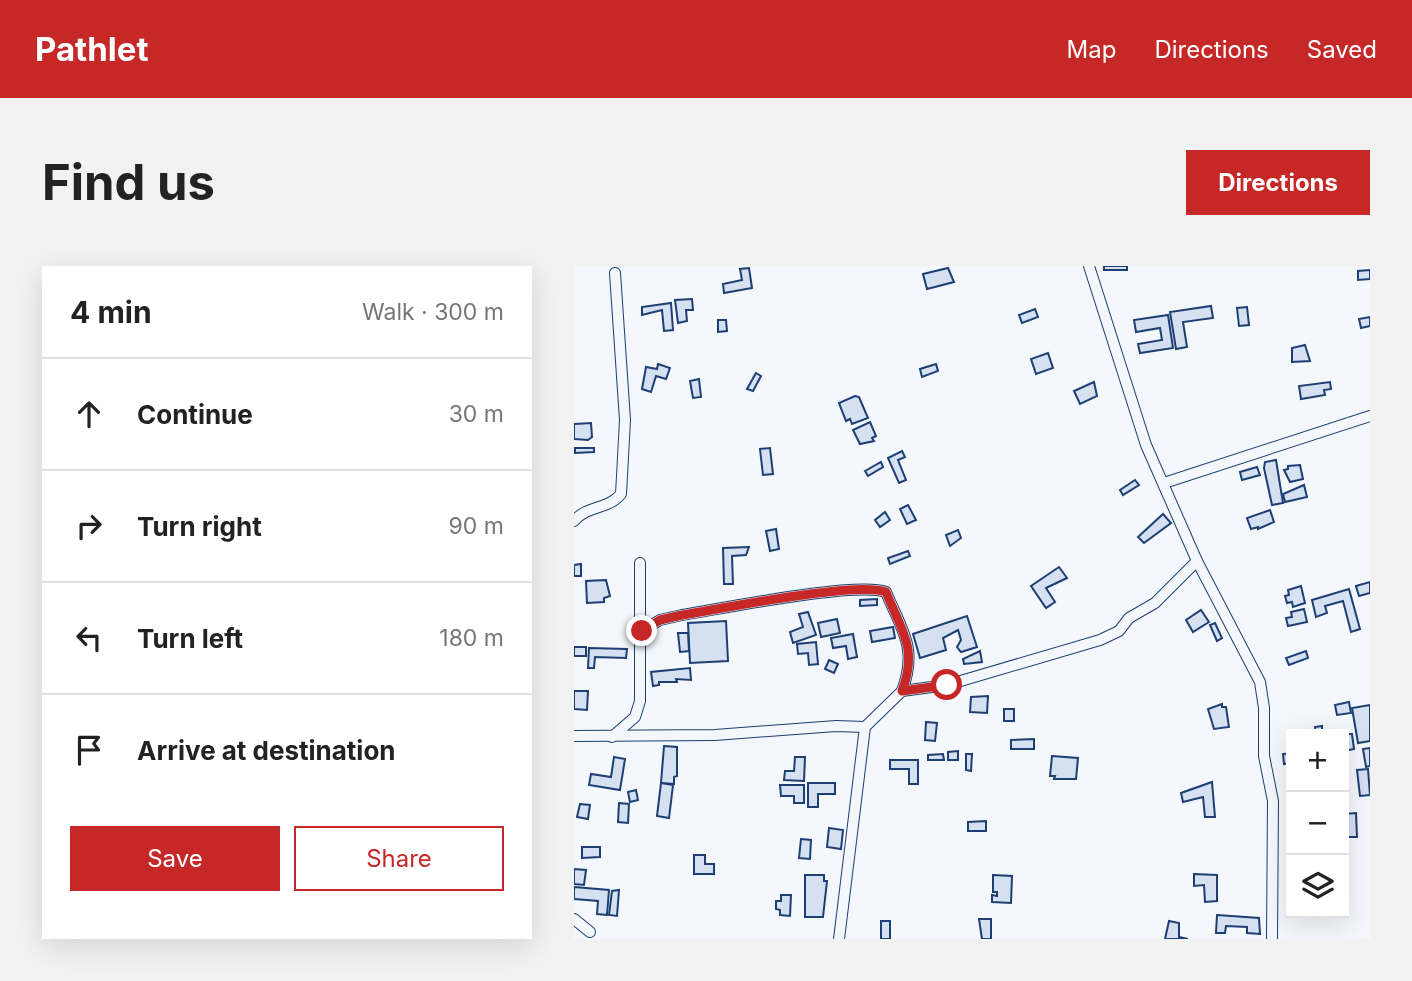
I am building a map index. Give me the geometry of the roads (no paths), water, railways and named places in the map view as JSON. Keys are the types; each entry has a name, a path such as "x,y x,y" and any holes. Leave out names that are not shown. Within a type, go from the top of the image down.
{"street":[{"path":"1090,266 1146,445 1197,561 1259,682 1264,708 1264,756 1273,801 1272,939"},
{"path":"574,521 583,511 614,503 621,494 625,420 615,273"},
{"path":"1164,483 1370,416"},
{"path":"902,691 947,685 1100,640 1119,631 1129,618 1155,603 1197,561"},
{"path":"612,737 635,716 640,701 640,563"},
{"path":"642,631 660,620 682,615 830,592 877,589 886,592 911,651 908,674 902,691 866,727 839,939"},
{"path":"574,736 715,736 836,726 866,727"},
{"path":"574,919 590,932"}]}
